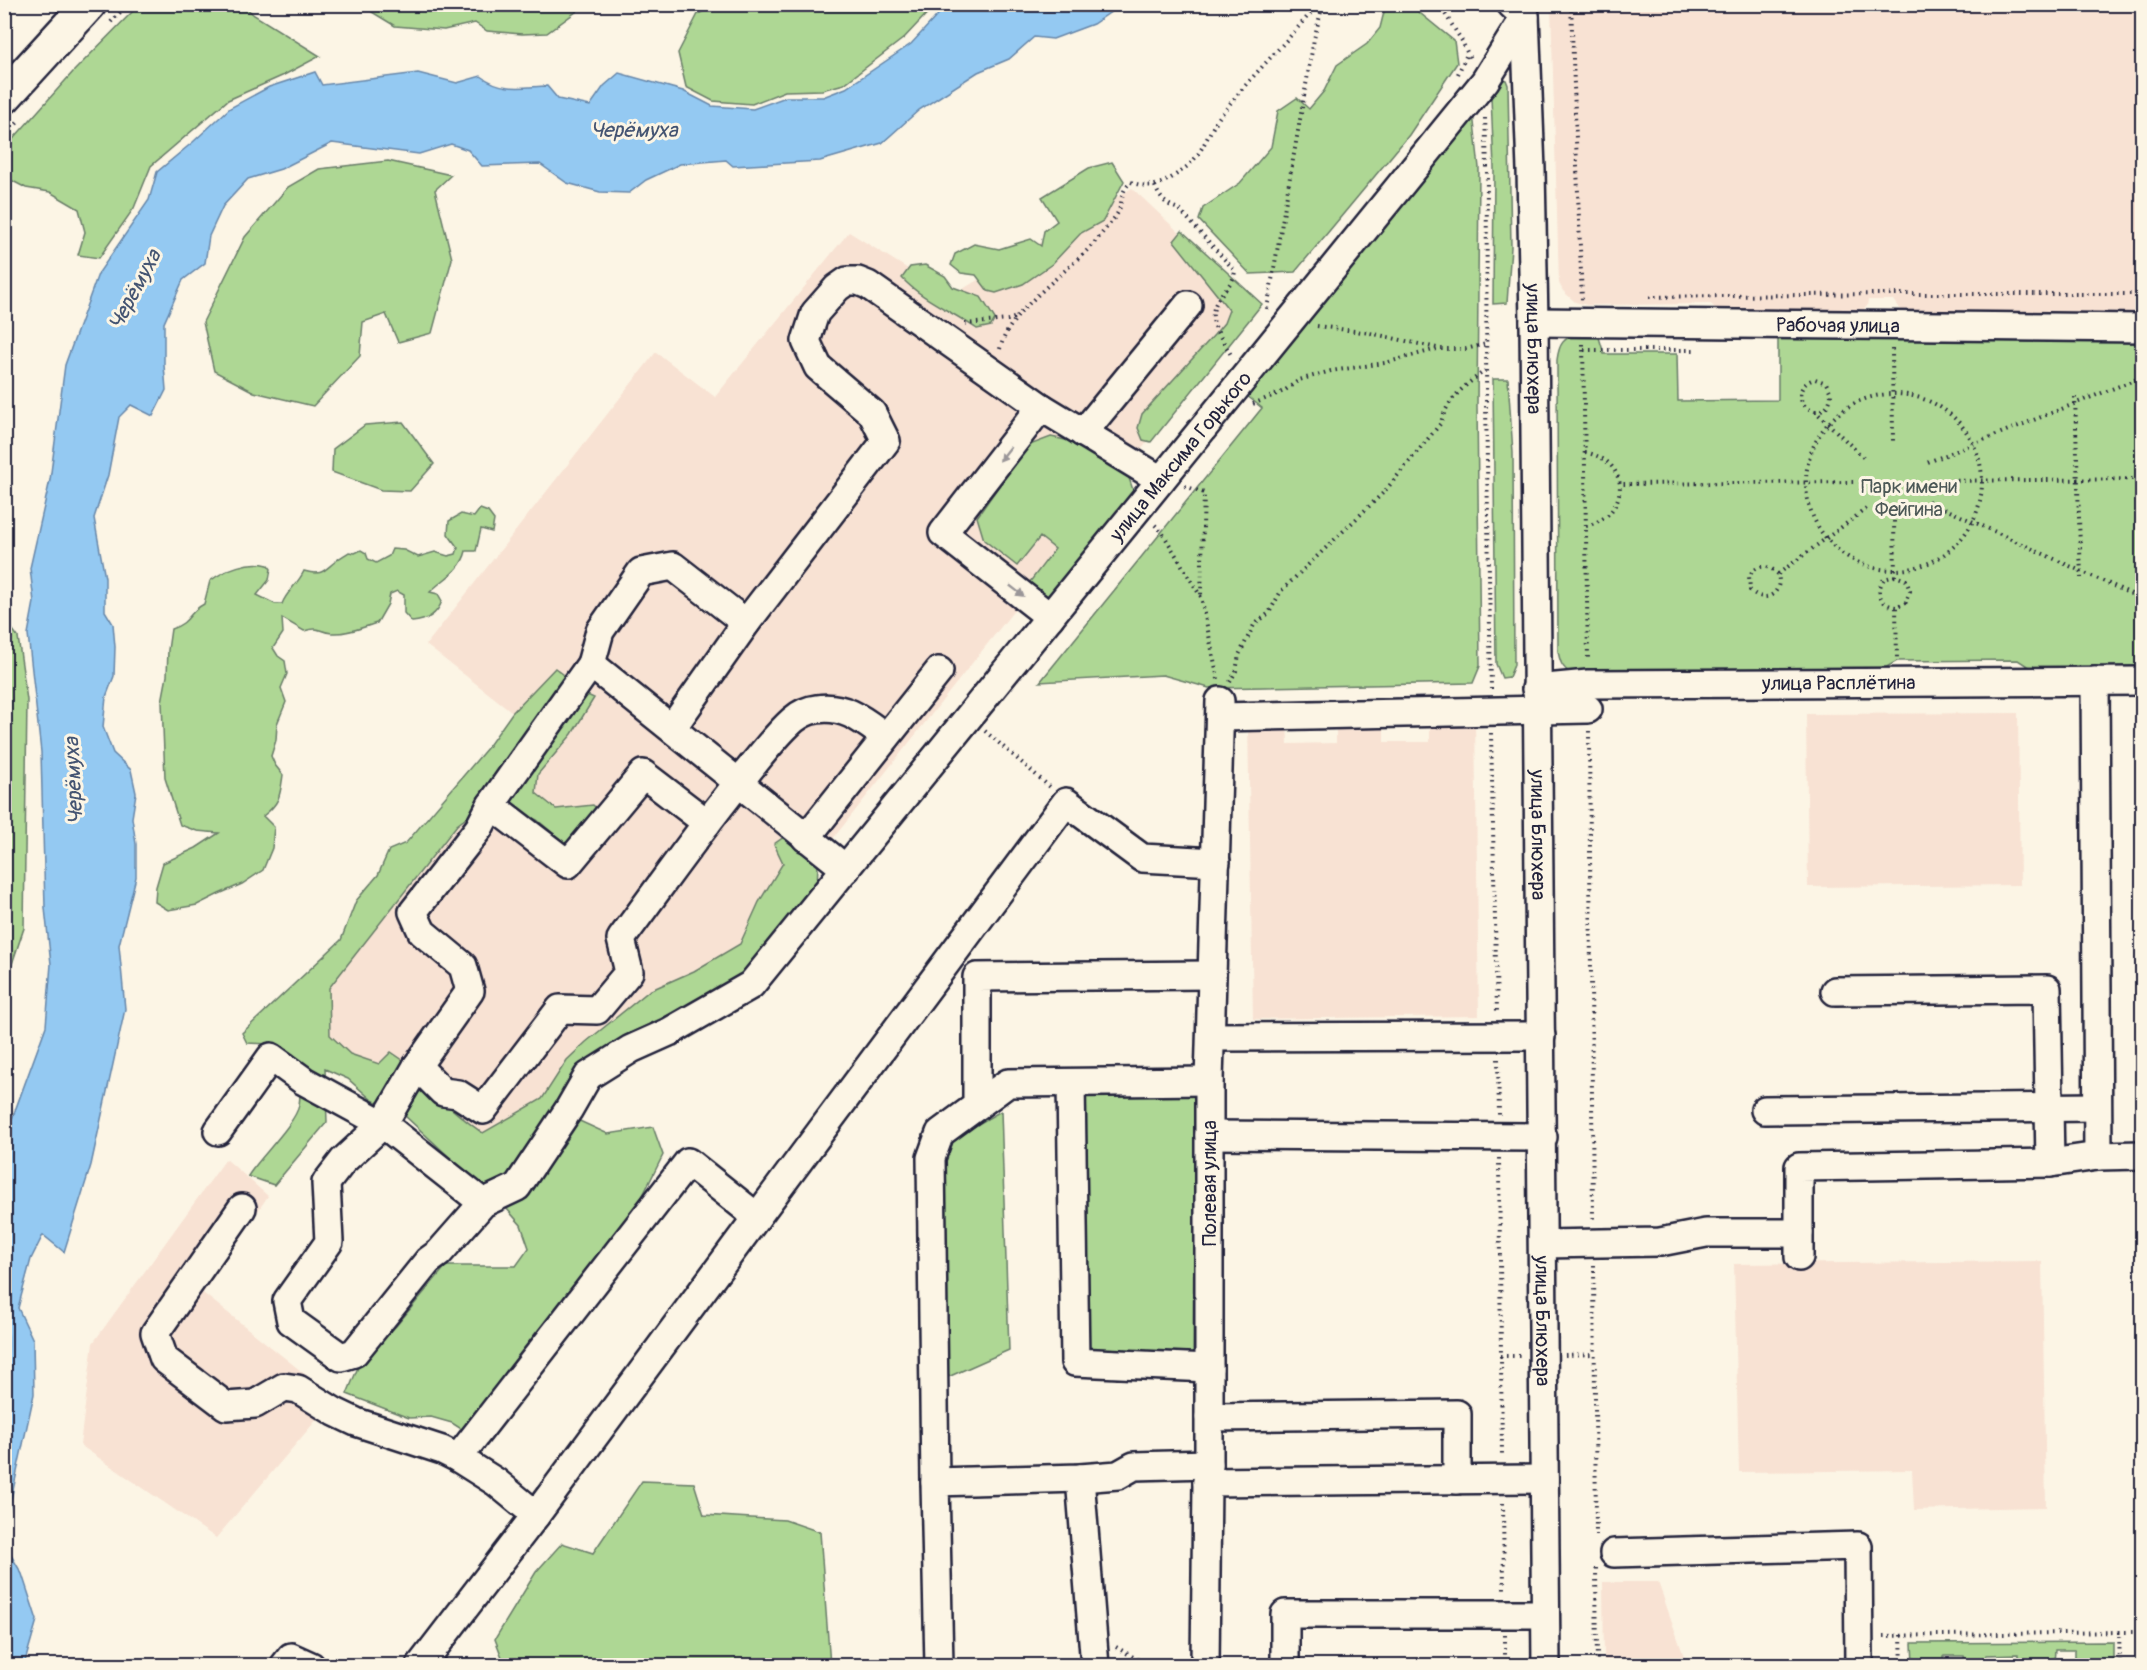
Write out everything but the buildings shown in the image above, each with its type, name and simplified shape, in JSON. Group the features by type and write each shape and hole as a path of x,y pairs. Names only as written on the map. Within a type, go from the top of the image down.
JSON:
{"main road":[{"path":"4,97 89,4"}],"street":[{"name":"улица Максима Горького","path":"483,1203 517,1187 588,1076 631,1049 669,1032 751,985 1223,405 1277,318 1480,87 1520,9"},
{"name":"улица Блюхера","path":"1520,9 1531,158 1534,322 1546,1665"},
{"path":"672,728 746,623 886,441 872,413 818,367 806,341 815,313 837,288 847,281 858,281 868,285 1041,407 1161,480"},
{"path":"1083,433 1188,305"},
{"name":"Рабочая улица","path":"1534,322 2142,328"},
{"path":"1041,407 943,533 1050,617"},
{"path":"218,1131 271,1057 304,1081 382,1124 483,1203 439,1253 428,1261 354,1353 341,1357 291,1321 287,1301 329,1242 326,1183 343,1161 382,1124 417,1066 470,992 463,966 422,932 413,912 479,828 491,805 591,664 600,631 641,572 673,566 746,623"},
{"path":"591,664 846,869"},
{"path":"806,838 939,671"},
{"path":"2095,681 2098,1156"},
{"name":"улица Расплётина","path":"1220,709 1491,710 1536,699 1588,696 2142,681"},
{"path":"417,1066 443,1092 458,1094 483,1110 560,1009 597,1010 629,972 621,939 707,823 782,730 799,716 816,709 828,708 849,712 886,738"},
{"name":"Полевая улица","path":"1205,1665 1209,1417 1209,1082 1220,709"},
{"path":"491,805 568,864 643,774 707,823"},
{"path":"420,1665 536,1515 1066,802 1142,858 1216,862"},
{"path":"977,1106 976,977 1212,975"},
{"path":"1835,991 2047,989 2050,1163"},
{"path":"1211,1037 1541,1036"},
{"path":"939,1665 931,1158 940,1133 1008,1083 1209,1082"},
{"path":"1071,1083 1076,1362 1209,1368"},
{"path":"1766,1110 2097,1107"},
{"path":"1209,1135 1543,1137"},
{"path":"1543,1244 1660,1242 1706,1233 1799,1245 1799,1167 2050,1163 2098,1156 2142,1155"},
{"path":"458,1458 688,1162 757,1217"},
{"path":"242,1208 155,1334 164,1359 226,1406 255,1404 284,1387 298,1389 356,1422 442,1450 458,1458 496,1482 536,1515"},
{"path":"1209,1417 1457,1414 1457,1480"},
{"path":"935,1482 1118,1475 1134,1466 1208,1473 1457,1480 1544,1479"},
{"path":"1080,1478 1095,1665"},
{"path":"1602,1554 1858,1546 1859,1665"},
{"path":"1285,1665 1285,1614 1545,1614"},
{"path":"284,1665 291,1657 311,1665"}],"path":[{"path":"994,374 1002,340 1017,316 1095,241 1118,213 1124,188 1131,182 1143,187 1155,186 1187,167 1200,152 1220,116 1318,4"},
{"path":"1323,4 1314,39 1277,318 1370,333 1437,349 1466,349 1486,344"},
{"path":"1439,4 1465,47 1480,87 1485,118 1488,165 1486,371 1505,1665"},
{"path":"1571,4 1583,322 1593,1243 1602,1554 1597,1665"},
{"path":"1155,186 1158,194 1168,206 1179,209 1235,271 1234,278 1215,302 1212,311 1218,331 1232,355"},
{"path":"1642,297 2142,294"},
{"path":"929,328 1008,320 1017,316"},
{"path":"1892,342 1893,443"},
{"path":"1223,405 1257,404 1284,391 1299,380 1331,371 1385,363 1437,349"},
{"path":"1220,709 1236,671 1239,655 1254,626 1269,613 1281,591 1384,492 1442,423 1444,410 1468,382 1486,371"},
{"path":"1928,462 2142,377"},
{"path":"1815,411 1829,404 1831,393 1826,383 1815,379 1804,384 1800,394 1803,405 1815,411 1864,458"},
{"path":"1893,393 1908,394 1935,404 1958,421 1974,444 1982,480 1980,502 1972,522 1959,541 1936,559 1909,569 1880,569 1853,560 1840,552 1813,518 1806,482 1808,461 1813,447 1827,424 1851,404 1865,398 1893,393"},
{"path":"2074,397 2081,578"},
{"path":"1585,452 1605,459 1612,466 1620,484 1617,503 1612,512 1596,523 1586,526"},
{"path":"1933,481 2142,479"},
{"path":"1161,480 1197,488 1204,493 1201,597 1214,655 1220,709"},
{"path":"1620,484 1855,482"},
{"path":"1928,501 2142,599"},
{"path":"1778,574 1866,508"},
{"path":"1137,510 1162,532 1201,597"},
{"path":"1894,521 1895,576"},
{"path":"1766,566 1778,574 1779,588 1769,597 1762,598 1750,590 1749,576 1759,567 1766,566"},
{"path":"1895,576 1906,580 1910,591 1906,602 1896,607 1884,603 1880,598 1879,590 1884,579 1895,576"},
{"path":"1896,607 1897,659"},
{"path":"968,718 1066,802"},
{"path":"2113,1665 2120,1665 2119,1632"},
{"path":"1859,1636 2142,1632"},
{"path":"1092,1634 1149,1665"},
{"path":"1901,1635 1902,1665"}],"shaded area":[{"path":"1551,5 2142,5 2142,314 1911,316 1898,307 1893,300 1868,300 1867,306 1860,314 1718,311 1711,304 1587,305 1575,302 1563,291 1559,283"},
{"path":"1132,188 1257,306 717,985 615,1029 488,1166 289,1011 524,721 426,645 656,352 715,397 849,232 951,296"},
{"path":"2018,713 2020,885 1808,887 1806,714"},
{"path":"1430,717 1475,717 1479,1016 1253,1019 1248,721 1287,720 1288,744 1336,743 1336,719 1384,718 1384,742 1430,742"},
{"path":"226,1159 268,1196 203,1293 335,1398 216,1538 80,1445 93,1343"},
{"path":"2042,1261 2046,1507 1914,1510 1912,1470 1739,1472 1734,1264"},
{"path":"1603,1582 1658,1582 1687,1665 1604,1665"}],"green space":[{"path":"577,4 577,11 547,33 522,34 487,31 475,23 444,30 395,26 372,12 372,5"},
{"path":"139,5 243,5 254,15 320,56 228,100 151,166 134,208 99,258 78,255 85,232 79,209 50,192 26,188 5,177 5,148 73,72"},
{"path":"716,5 935,5 904,38 844,84 822,90 785,91 752,104 713,101 686,87 678,53 698,14"},
{"path":"1389,5 1410,5 1454,41 1457,63 1409,135 1295,272 1250,274 1199,220 1203,208 1240,183 1271,147 1278,111 1297,98 1309,109 1324,91 1337,65 1367,44 1380,28 1384,12"},
{"path":"1501,79 1506,80 1508,85 1511,247 1507,303 1493,304 1494,168 1491,97 1492,86"},
{"path":"1473,113 1479,168 1477,406 1480,666 1473,683 1209,688 1163,675 1040,682 1262,408 1246,395"},
{"path":"388,161 451,175 435,190 452,259 432,333 398,342 386,314 363,322 360,356 313,406 254,392 214,371 203,322 245,237 288,187 319,169"},
{"path":"1112,162 1124,181 1103,221 1081,233 1052,264 1023,284 996,293 988,291 976,275 961,273 951,265 955,254 974,244 999,249 1031,239 1041,246 1044,231 1057,221 1042,197 1089,168"},
{"path":"1182,231 1262,304 1151,442 1143,440 1138,428 1142,414 1214,335 1224,323 1229,310 1174,241"},
{"path":"925,265 945,276 953,287 981,297 995,319 991,326 977,329 928,299 902,278 910,267"},
{"name":"Парк имени Фейгина","path":"1580,334 1598,334 1604,354 1677,354 1678,401 1778,400 1778,334 2142,336 2142,671 2035,671 2018,660 1897,661 1878,672 1571,673 1562,664 1558,651 1557,360 1563,342"},
{"path":"1493,379 1508,379 1513,453 1514,665 1509,677 1502,678 1496,664"},
{"path":"403,422 434,464 410,491 381,490 332,472 333,449 365,425"},
{"path":"1051,437 1080,443 1128,475 1134,493 1050,599 1029,583 1055,549 1040,537 1017,566 984,540 977,517 1027,446"},
{"path":"480,509 488,512 494,520 492,532 481,529 476,551 466,551 461,564 430,592 438,594 442,601 434,614 426,619 412,622 404,613 404,595 397,591 390,594 388,604 377,623 349,631 332,633 314,629 304,631 282,618 283,633 273,648 285,661 287,674 281,688 286,702 277,724 276,740 271,756 283,775 278,798 273,807 263,816 274,827 272,848 263,870 242,884 197,905 168,910 155,902 156,887 163,863 196,848 219,833 197,831 180,825 165,778 162,702 171,629 183,623 204,604 210,581 223,573 245,565 268,565 271,569 269,580 257,595 275,604 282,604 304,571 322,572 349,552 355,553 361,550 366,553 368,559 376,563 389,556 392,549 404,550 418,557 435,552 448,556 456,554 458,548 448,534 449,521 461,514 474,517"},
{"path":"5,619 18,637 27,700 24,928 5,985"},
{"path":"555,668 568,678 484,804 457,825 329,988 330,1035 350,1054 379,1064 391,1052 410,1065 386,1106 372,1100 348,1079 325,1069 327,1122 274,1185 248,1176 291,1121 299,1105 300,1092 293,1054 270,1044 247,1043 242,1033 341,940 356,901 378,875 389,850 406,843 488,747 512,713"},
{"path":"585,694 594,698 572,734 538,774 536,793 556,809 593,805 601,813 571,848 537,820 510,808 518,778"},
{"path":"784,837 818,863 817,889 735,984 626,1035 570,1081 562,1113 608,1134 653,1127 663,1155 628,1225 466,1432 452,1423 431,1417 409,1418 347,1394 361,1360 396,1326 446,1266 516,1266 529,1248 521,1225 492,1192 473,1179 403,1114 419,1088 435,1097 483,1133 542,1099 567,1060 649,991 694,971 740,944 759,902 783,863 774,844"},
{"path":"1195,1091 1193,1359 1086,1352 1084,1096"},
{"path":"1001,1111 1009,1350 939,1381 942,1157 957,1136"},
{"path":"642,1481 694,1483 704,1515 785,1520 820,1532 830,1665 505,1665 495,1639 536,1572 562,1543 593,1553"},
{"path":"2113,1642 2113,1662 2075,1663 2075,1650 2055,1650 2054,1663 2018,1663 2018,1654 1986,1655 1986,1664 1965,1664 1964,1656 1944,1656 1944,1664 1913,1664 1912,1643"}],"water":[{"name":"Черёмуха","path":"947,5 1121,5 1093,24 1053,39 1034,37 1009,59 978,72 919,110 882,143 820,161 733,166 726,160 680,164 646,180 629,193 600,192 567,183 540,164 482,166 468,150 451,144 419,154 332,143 281,169 248,179 223,206 209,236 205,263 183,280 164,323 166,390 153,416 131,405 119,417 108,475 94,518 105,578 105,611 113,624 115,647 114,676 106,697 103,727 113,753 131,770 136,793 132,818 136,844 136,877 119,945 125,1009 91,1165 64,1252 43,1235 31,1259 18,1308 33,1340 34,1394 5,1527 5,1372 8,1333 4,1320 5,1138 46,1026 51,964 45,908 41,752 28,634 34,602 30,568 50,480 65,365 98,274 149,200 157,172 230,108 269,87 315,72 322,85 418,73 457,83 481,76 505,86 547,86 558,99 590,106 604,86 619,73 683,91 712,106 753,109 786,97 823,97 846,88 911,44"},
{"path":"5,1545 22,1574 37,1620 24,1665 5,1665"}]}
